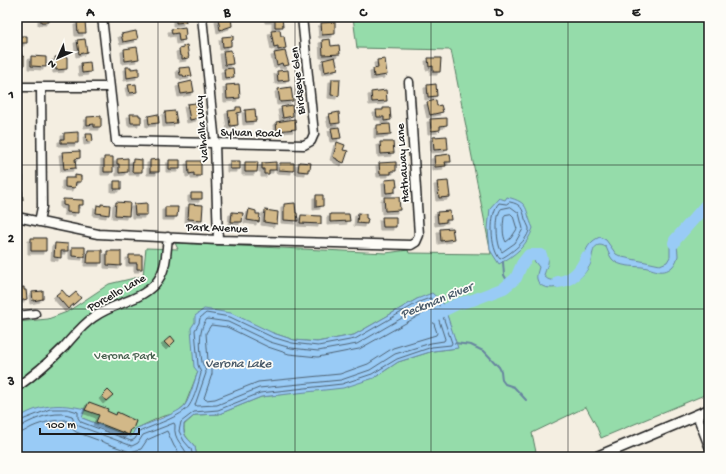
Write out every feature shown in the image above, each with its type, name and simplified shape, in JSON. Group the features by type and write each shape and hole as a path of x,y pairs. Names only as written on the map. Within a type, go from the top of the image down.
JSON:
{"main road":[{"path":"598,457 709,410"}],"street":[{"path":"17,87 110,87 102,17"},
{"name":"Valhalla Way","path":"202,17 215,143 218,240"},
{"name":"Birdseye Glen","path":"302,17 314,134 312,141"},
{"name":"Hathaway Lane","path":"408,82 419,235 416,242"},
{"path":"39,222 42,207 41,87"},
{"name":"Sylvan Road","path":"110,87 116,141 304,145 312,141"},
{"name":"Park Avenue","path":"17,217 98,234 218,240 408,245 416,242"},
{"name":"Porcello Lane","path":"17,387 51,360 92,318 108,307 135,298 146,292 155,284 164,269 168,237"},
{"path":"17,316 35,314"},
{"path":"697,415 709,446"}],"green space":[{"name":"Verona Park","path":"353,17 709,17 709,393 601,438 586,407 532,433 537,457 197,457 195,447 184,433 184,425 195,415 219,414 261,397 301,392 374,378 398,362 433,351 457,348 443,303 417,299 354,335 317,342 294,340 273,333 196,322 198,372 185,405 176,413 161,417 135,429 132,438 82,418 17,419 17,322 48,319 67,312 109,284 143,276 146,248 178,249 175,243 386,253 408,250 409,253 491,254 451,50 357,48"}],"water":[{"path":"507,197 515,199 523,204 526,208 533,228 524,245 499,264 490,250 488,229 490,208 499,198 505,200"},
{"path":"709,203 709,208 693,223 685,236 677,243 678,257 674,265 668,270 657,271 646,268 626,266 615,262 606,247 598,245 595,247 590,265 574,282 556,288 549,288 540,284 537,279 539,267 528,253 538,250 548,258 548,264 544,275 546,278 550,280 558,280 568,278 576,275 590,244 600,237 606,240 616,254 622,257 660,265 667,262 670,257 670,244 672,239 685,230 689,222"},
{"name":"Verona Lake","path":"432,293 443,303 458,348 433,351 398,362 374,378 343,388 261,397 219,414 195,415 184,424 184,432 186,437 195,447 197,457 17,457 17,419 33,410 50,406 67,406 85,409 82,418 131,437 135,429 170,415 182,408 189,398 198,372 194,367 191,328 195,322 195,316 204,309 231,313 273,333 294,340 317,342 354,335 417,299"}],"building":[{"path":"41,17 49,17 49,22 41,22"},
{"path":"176,17 185,17 186,22 176,23"},
{"path":"231,17 232,26 220,30 218,18"},
{"path":"268,17 282,17 283,27 275,27 275,20 268,20"},
{"path":"85,21 86,33 78,33 77,22"},
{"path":"335,22 335,34 322,35 321,23"},
{"path":"185,27 185,40 179,41 178,33 172,34 171,29"},
{"path":"280,30 281,36 284,36 286,48 278,50 278,46 274,47 271,31"},
{"path":"136,31 138,39 123,42 121,34"},
{"path":"20,36 27,36 27,43 20,43"},
{"path":"233,36 231,46 223,47 222,37"},
{"path":"85,39 87,52 79,54 77,40"},
{"path":"330,39 331,46 339,45 340,54 323,55 322,40"},
{"path":"187,45 189,58 182,59 179,49"},
{"path":"137,47 139,59 125,61 124,49"},
{"path":"231,50 233,64 225,65 223,51"},
{"path":"17,51 21,51 22,56 24,56 24,66 17,66"},
{"path":"285,51 289,65 283,66 282,63 277,65 274,53"},
{"path":"31,56 46,57 46,67 31,66"},
{"path":"55,57 67,57 67,69 56,70"},
{"path":"335,57 338,69 325,72 323,60"},
{"path":"428,58 441,58 440,72 433,72 433,66 429,67"},
{"path":"385,59 387,75 374,77 373,69 378,68 377,60"},
{"path":"90,62 91,72 82,73 81,63"},
{"path":"126,67 131,67 131,69 139,68 139,76 127,78"},
{"path":"190,67 192,76 184,77 183,75 180,75 179,68"},
{"path":"233,68 234,77 225,78 224,69"},
{"path":"288,70 289,80 278,81 277,71"},
{"path":"332,79 340,79 339,96 331,95"},
{"path":"192,81 194,92 181,94 179,84"},
{"path":"136,84 137,92 130,93 128,85"},
{"path":"239,84 240,98 227,99 226,85"},
{"path":"436,84 437,96 428,97 427,85"},
{"path":"291,87 293,101 280,102 278,89"},
{"path":"386,90 387,101 372,102 371,92"},
{"path":"436,100 437,106 441,105 443,112 430,115 427,102"},
{"path":"196,103 199,118 190,120 187,104"},
{"path":"292,105 293,116 283,118 281,107"},
{"path":"236,107 241,107 242,112 237,113 238,125 230,126 228,111 236,110"},
{"path":"383,108 390,108 391,120 384,121 384,117 377,117 376,110 383,110"},
{"path":"255,109 256,121 246,122 245,110"},
{"path":"175,111 177,123 166,124 165,112"},
{"path":"339,112 340,123 331,124 329,114"},
{"path":"130,114 139,114 139,116 141,116 141,123 131,123"},
{"path":"158,114 159,123 149,124 148,116"},
{"path":"101,116 101,127 94,127 94,124 87,125 87,117"},
{"path":"447,118 447,125 440,126 440,130 431,131 430,119"},
{"path":"295,119 296,129 277,131 276,122"},
{"path":"390,124 391,134 377,135 377,125"},
{"path":"339,127 341,138 333,139 331,128"},
{"path":"78,132 78,143 61,143 61,139 64,139 64,133"},
{"path":"86,134 92,134 93,141 87,142"},
{"path":"447,136 448,149 434,150 433,137"},
{"path":"337,142 345,145 343,150 348,151 344,163 333,157"},
{"path":"380,142 393,142 394,153 381,154"},
{"path":"17,148 21,148 21,161 17,161"},
{"path":"80,151 80,158 75,159 76,168 64,169 62,152"},
{"path":"450,154 451,162 445,162 446,166 435,167 434,156"},
{"path":"104,157 113,157 113,172 104,172"},
{"path":"128,158 128,172 119,173 119,164 117,164 117,159"},
{"path":"133,159 142,160 142,172 132,172"},
{"path":"159,159 159,172 150,172 150,160"},
{"path":"169,160 180,160 180,169 169,169"},
{"path":"188,161 201,161 201,176 194,176 194,173 189,174"},
{"path":"230,161 240,161 240,169 230,169"},
{"path":"245,162 258,162 257,172 245,172"},
{"path":"276,162 276,170 269,170 269,174 264,174 262,163"},
{"path":"299,162 311,163 308,172 298,171"},
{"path":"396,162 396,171 391,171 391,174 380,174 379,163"},
{"path":"280,163 294,163 294,171 279,170"},
{"path":"21,171 23,181 17,181 17,172"},
{"path":"75,175 81,176 81,182 76,182 75,188 65,187 65,178 75,178"},
{"path":"396,179 397,187 395,187 395,192 386,193 385,180"},
{"path":"114,181 121,181 121,189 114,189"},
{"path":"448,181 450,197 439,198 437,182"},
{"path":"22,191 23,200 17,200 17,192"},
{"path":"191,193 202,193 202,199 191,199"},
{"path":"316,195 323,195 323,206 316,207"},
{"path":"384,197 399,197 400,210 385,211"},
{"path":"63,199 83,200 83,205 78,205 78,213 67,212 67,206 63,205"},
{"path":"116,202 130,203 129,216 115,215"},
{"path":"147,203 147,215 135,215 134,204"},
{"path":"295,203 298,221 284,220 284,204"},
{"path":"101,204 110,205 109,215 96,213 97,205 101,206"},
{"path":"189,204 203,205 202,220 188,219"},
{"path":"165,207 178,207 177,217 165,217"},
{"path":"249,209 256,211 256,214 260,214 259,222 247,220"},
{"path":"265,210 278,212 277,224 264,222"},
{"path":"450,211 451,220 438,223 437,212"},
{"path":"232,212 243,213 242,222 231,222"},
{"path":"358,213 366,214 366,218 368,219 367,224 357,223"},
{"path":"330,214 349,214 350,221 330,222"},
{"path":"301,215 321,216 321,224 300,223"},
{"path":"382,217 396,217 396,227 383,227"},
{"path":"452,228 454,239 441,241 440,229"},
{"path":"31,238 46,238 46,251 31,251"},
{"path":"55,243 68,244 68,251 61,251 61,258 54,257"},
{"path":"72,247 85,247 85,257 72,256"},
{"path":"88,250 102,250 102,263 87,263"},
{"path":"107,251 121,251 121,266 107,265"},
{"path":"129,255 142,255 142,269 137,269 137,263 129,263"},
{"path":"24,287 24,290 26,290 27,299 17,302 17,288"},
{"path":"62,290 69,298 76,292 81,298 68,309 56,295"},
{"path":"43,291 43,299 33,301 32,292"},
{"path":"171,336 175,341 169,347 164,342"},
{"path":"108,390 113,395 106,401 102,396"},
{"path":"89,402 108,409 107,411 116,415 117,412 136,421 129,435 96,422 99,415 85,410"}],"waterway":[{"name":"Peckman River","path":"674,243 706,205 709,204"},
{"name":"Peckman River","path":"431,317 457,304 473,300 504,288 516,278 522,264 529,255 541,255 542,259"},
{"name":"Peckman River","path":"558,282 567,280 575,274 586,258"},
{"path":"503,262 504,275 509,284"},
{"path":"455,343 471,345 485,352 499,367 502,380 505,384 514,387 526,400"}]}
